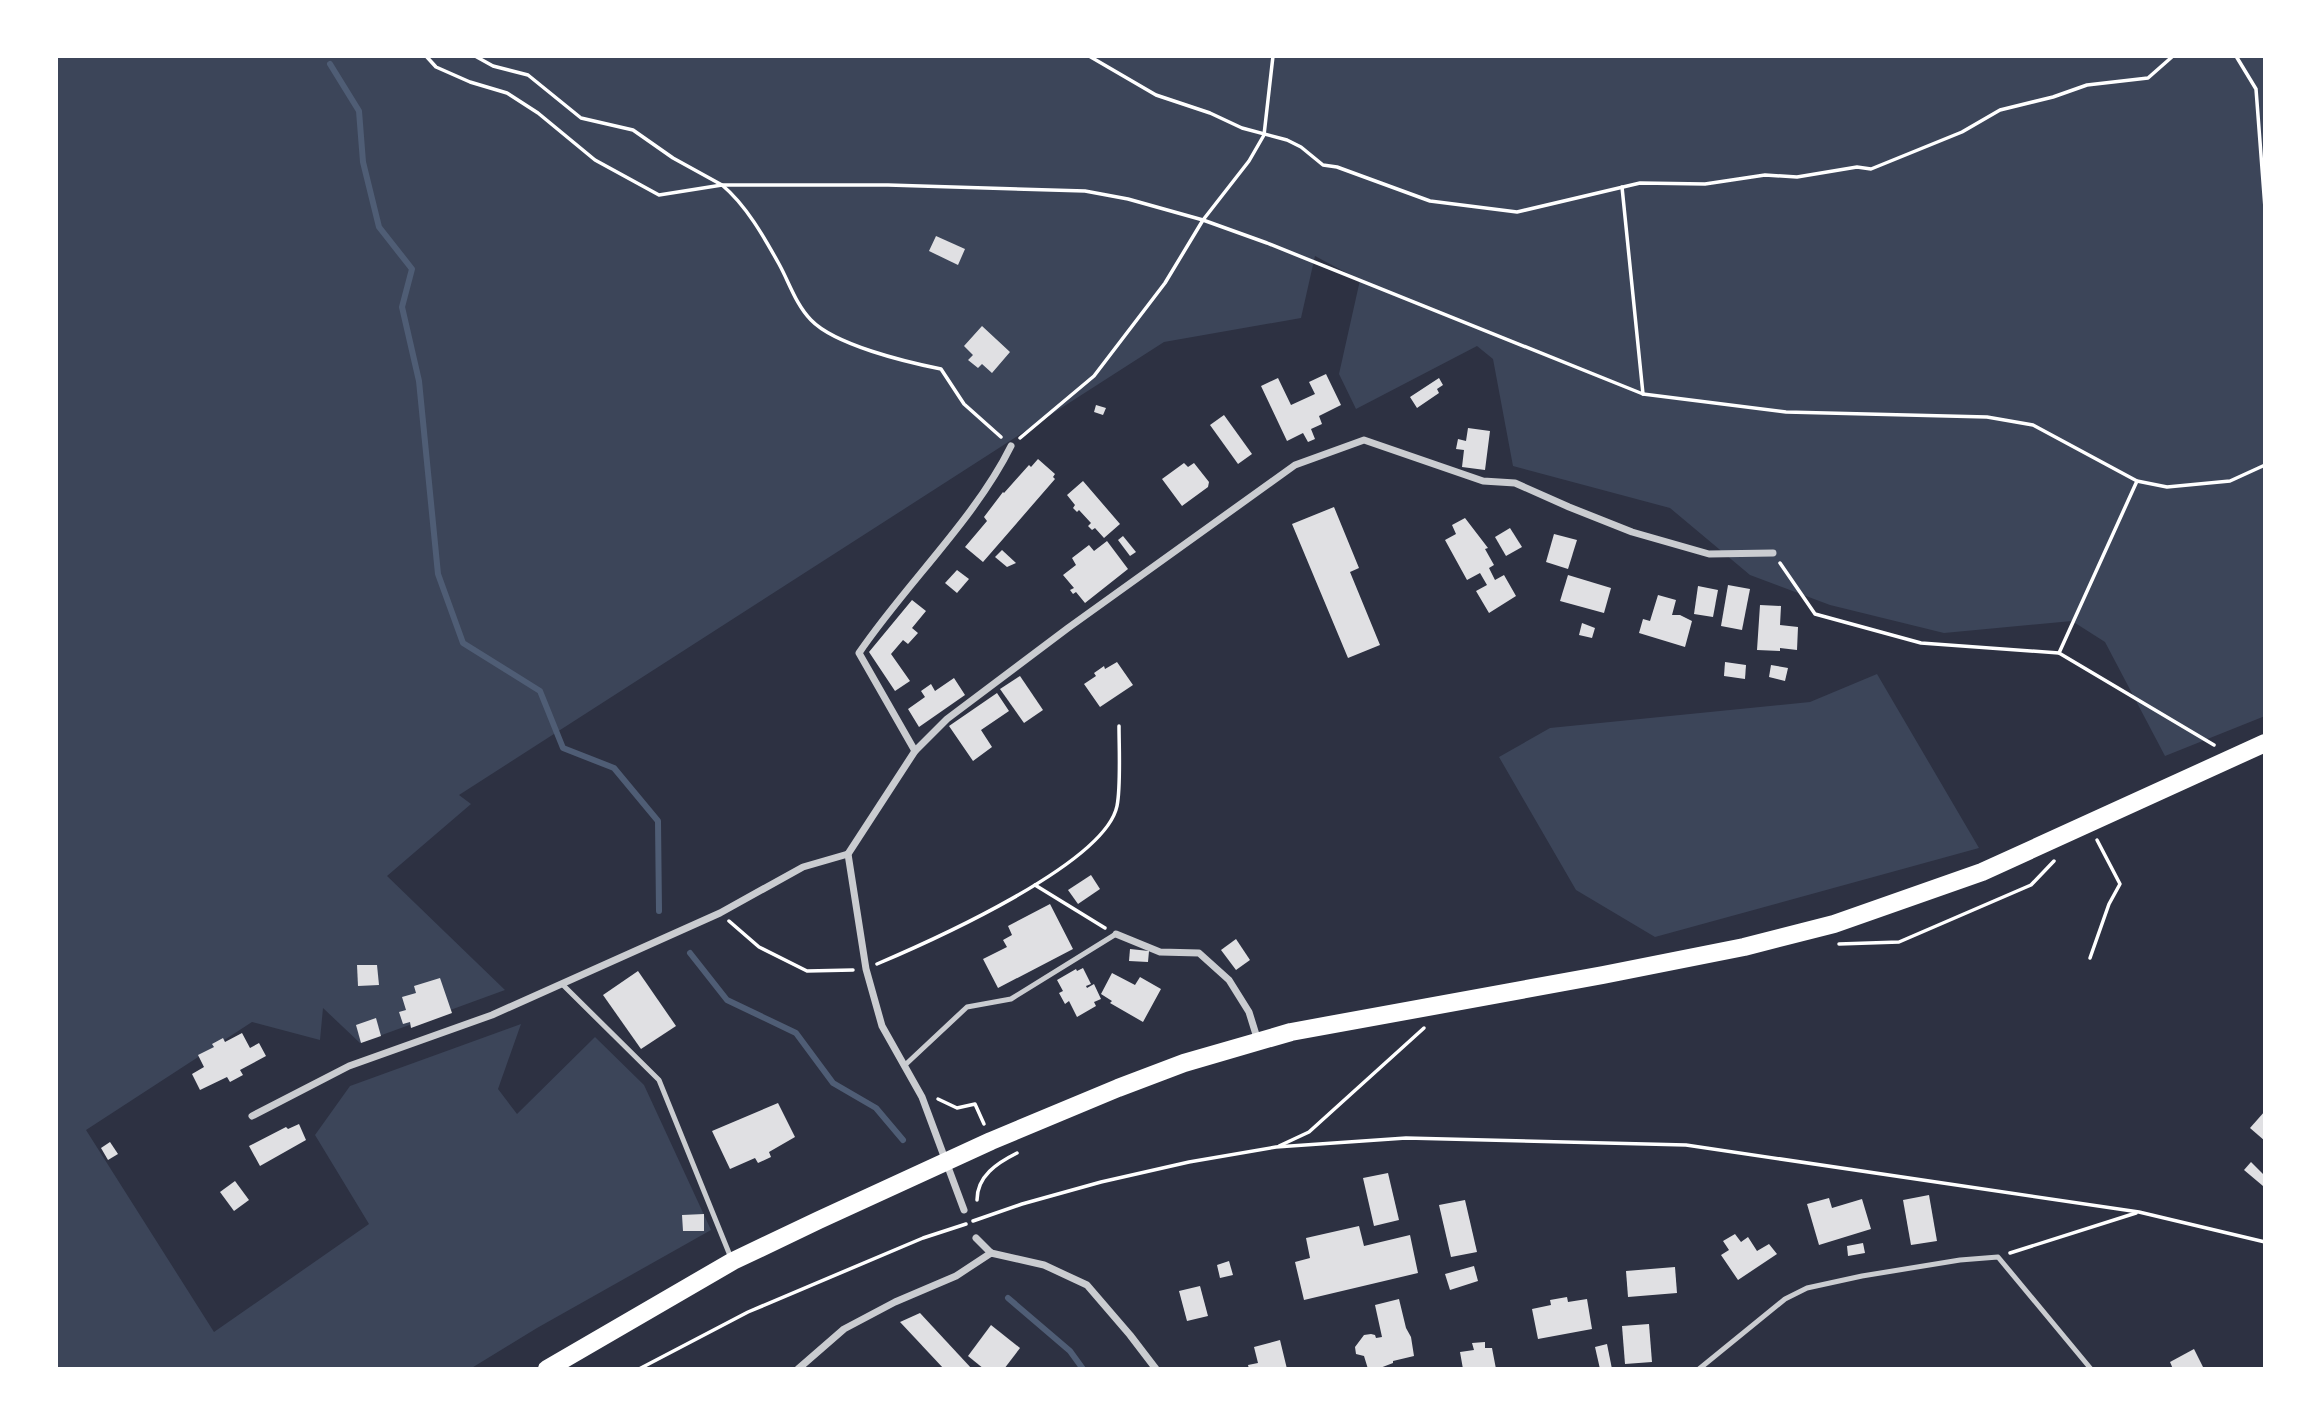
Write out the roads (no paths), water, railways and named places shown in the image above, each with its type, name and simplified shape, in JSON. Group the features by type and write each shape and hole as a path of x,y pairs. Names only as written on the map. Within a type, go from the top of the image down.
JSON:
{"main road":[{"path":"547,1369 733,1261 991,1141 1184,1063 1291,1032 1744,947 1834,924 1982,872 2265,743"}],"street":[{"path":"252,1116 349,1066 492,1015 720,913 803,867 848,854 915,751 947,719 1068,628 1295,465 1364,440 1483,481 1515,483 1632,532 1709,554 1773,553"},
{"path":"915,751 859,653 880,622 959,524 1001,466 1011,446"},
{"path":"848,854 866,969 882,1026 917,1089 964,1210"},
{"path":"1116,934 1160,951 1199,953 1229,979 1250,1013 1258,1041"},
{"path":"976,1238 991,1253 1044,1265 1087,1286 1156,1369"},
{"path":"798,1369 844,1329 895,1302 956,1276 991,1253"}],"lane":[{"path":"904,1066 967,1007 1011,999 1116,934"},
{"path":"562,984 659,1080 733,1261"},
{"path":"1699,1369 1785,1299 1807,1288 1948,1262 1998,1257 2091,1369"}],"waterway":[{"path":"330,64 359,111 363,162 379,227 412,269 402,307 419,381 438,574 463,643 540,691 563,748 614,768 658,821 659,911"},
{"path":"690,953 727,1000 796,1033 833,1083 876,1108 903,1140"},
{"path":"1008,1298 1070,1351 1083,1369"}]}
